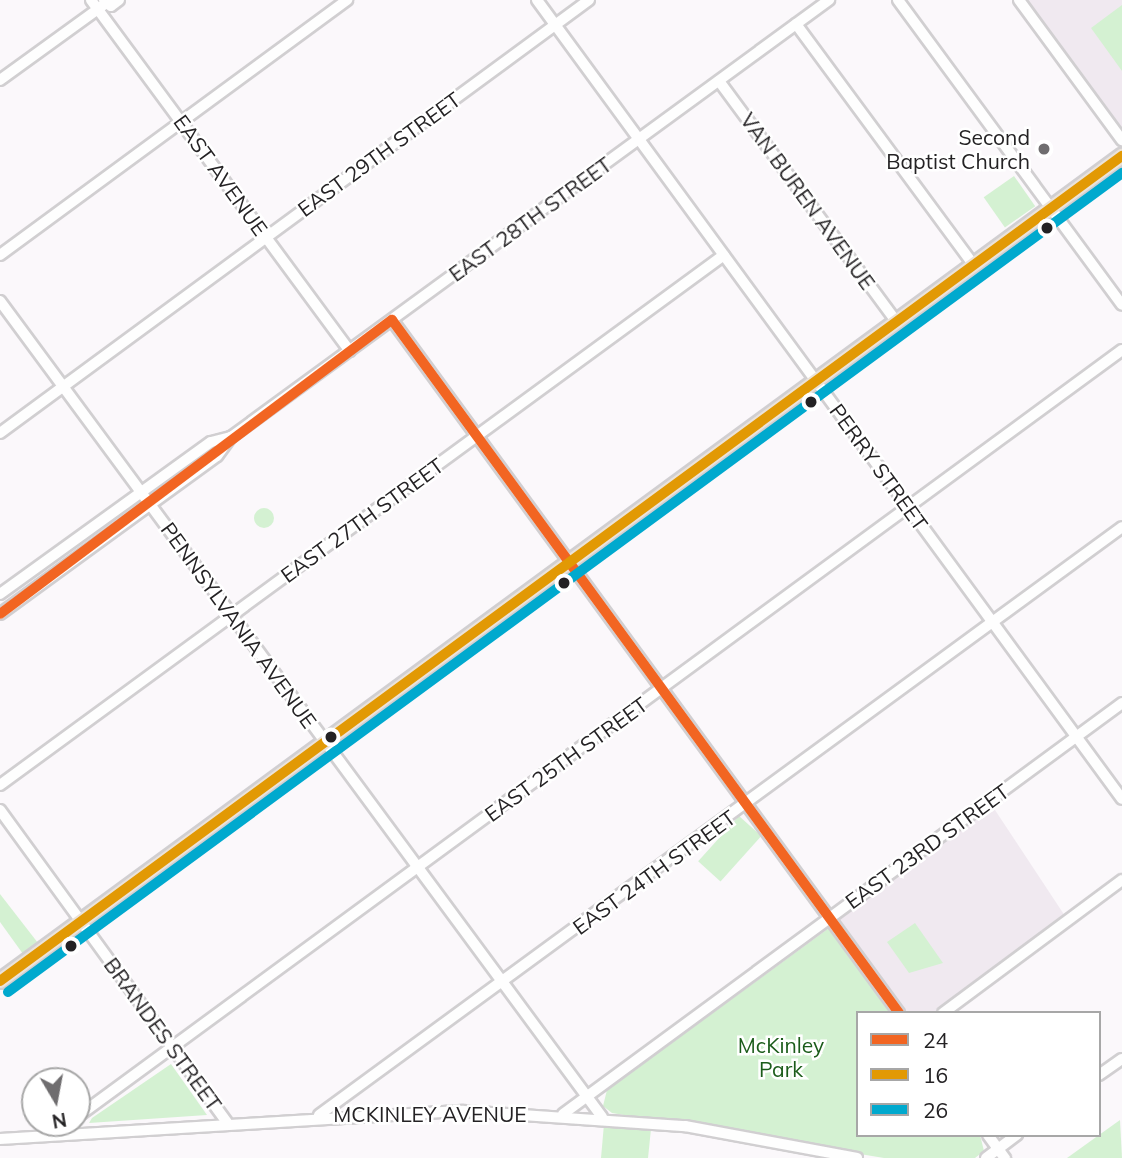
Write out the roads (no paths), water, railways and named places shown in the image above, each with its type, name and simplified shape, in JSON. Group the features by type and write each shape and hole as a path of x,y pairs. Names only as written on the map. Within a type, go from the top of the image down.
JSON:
{"main road":[{"path":"0,981 1122,156"}],"street":[{"path":"0,80 99,3 119,0"},
{"path":"0,255 347,0"},
{"name":"PERRY STREET","path":"537,0 1122,799"},
{"name":"EAST 29TH STREET","path":"0,433 589,0"},
{"name":"EAST 28TH STREET","path":"0,614 217,456 231,437 829,0"},
{"path":"898,0 1122,305"},
{"path":"1019,0 1122,140"},
{"name":"EAST AVENUE","path":"99,3 350,351"},
{"path":"796,24 974,265"},
{"name":"VAN BUREN AVENUE","path":"719,81 897,322"},
{"name":"EAST 27TH STREET","path":"0,785 724,255"},
{"name":"PENNSYLVANIA AVENUE","path":"0,301 602,1117"},
{"path":"392,320 898,1011"},
{"name":"EAST 25TH STREET","path":"91,1107 1122,350"},
{"name":"EAST 28TH STREET","path":"0,594 211,442 231,437"},
{"name":"EAST 24TH STREET","path":"319,1115 1122,527"},
{"name":"EAST 23RD STREET","path":"563,1115 1122,703"},
{"name":"BRANDES STREET","path":"0,810 228,1122"},
{"path":"946,1011 1122,880"},
{"path":"1101,1074 1122,1059"},
{"name":"MCKINLEY AVENUE","path":"91,1132 319,1115 563,1115 602,1117 857,1158"},
{"name":"MCKINLEY AVENUE","path":"0,1139 26,1137"},
{"path":"989,1137 1002,1154"},
{"path":"986,1158 1002,1154 1015,1137"}],"place":[{"name":"Second Baptist Church","path":"1044,149"}],"park label":[{"name":"McKinley Park","path":"781,1057"}]}
